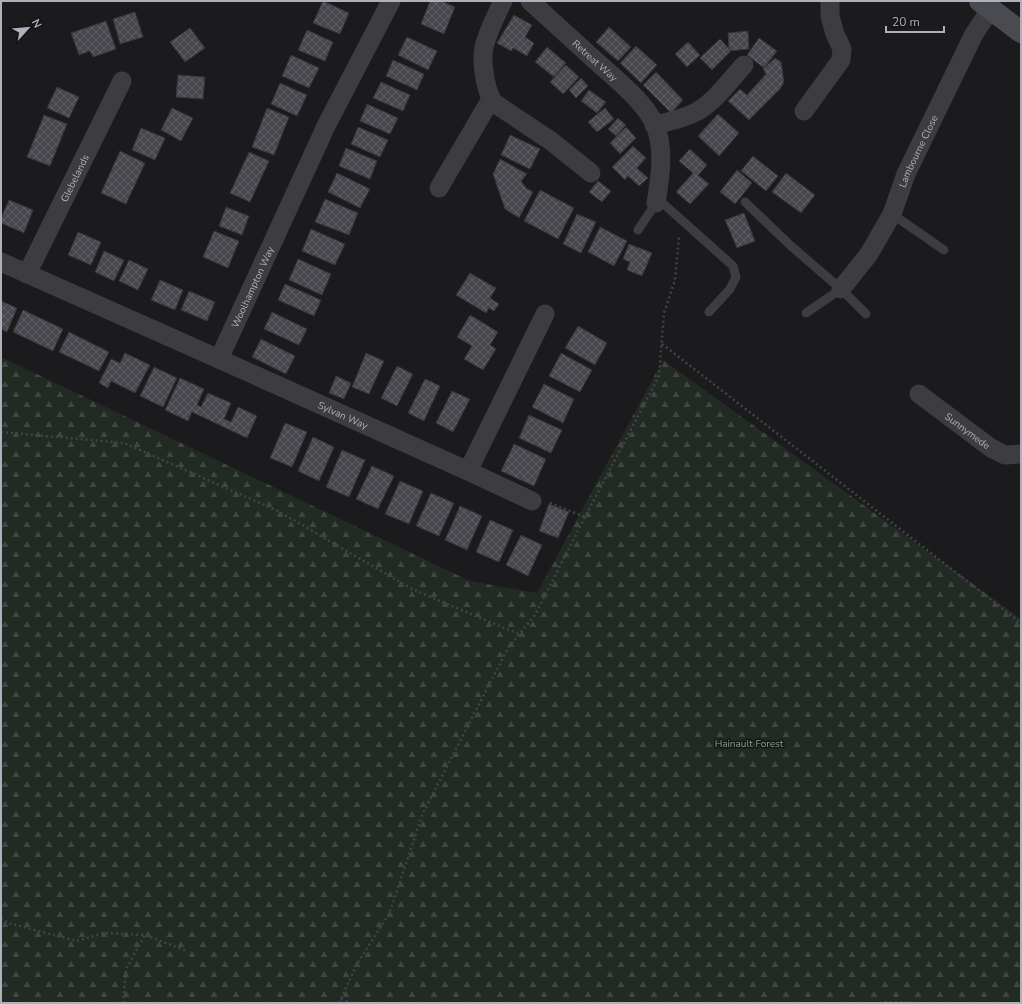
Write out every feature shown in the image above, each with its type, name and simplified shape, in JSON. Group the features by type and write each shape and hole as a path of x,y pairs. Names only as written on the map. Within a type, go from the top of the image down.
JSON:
{"street":[{"name":"Woolhampton Way","path":"219,359 327,124 391,1"},
{"path":"503,1 489,32 484,48 483,66 485,80 491,98 497,105 551,141 591,172"},
{"name":"Retreat Way","path":"530,1 627,89 643,107 654,125 660,144 660,183 656,200"},
{"path":"804,111 841,60 842,49 835,34 830,16 830,1"},
{"path":"985,5 1021,32"},
{"name":"Lambourne Close","path":"841,289 869,254 892,214 906,174 974,34 985,5"},
{"path":"654,125 695,113 708,104 744,65"},
{"name":"Glebelands","path":"27,274 122,81"},
{"path":"439,188 491,98"},
{"path":"1,262 219,359"},
{"path":"468,471 545,314"},
{"name":"Sylvan Way","path":"219,359 532,501"},
{"name":"Sunnymede","path":"919,394 990,448 1005,454 1021,454"}],"lane":[{"path":"638,230 656,200 733,266 736,277 730,290 709,312"},
{"path":"745,202 791,246 841,289 866,314"},
{"path":"892,214 944,250"},
{"path":"806,313 841,289"}],"path":[{"path":"339,1003 357,964 389,914 423,813 508,648 535,615 659,376 664,313 674,280 679,236"},
{"path":"662,344 1021,623"},
{"path":"1,432 124,443 278,511 412,589 519,634"},
{"path":"532,501 537,497 585,517"},
{"path":"1,918 8,923 77,941 104,933 145,935 187,951"},
{"path":"123,1003 126,970 145,935"},
{"path":"341,999 351,1003"},
{"path":"880,1003 918,1003"}],"green space":[{"name":"Hainault Forest","path":"1,357 470,581 537,593 663,360 1021,619 1021,1003 1,1003"}],"building":[{"path":"323,1 349,13 340,34 313,23"},
{"path":"430,1 441,1 455,7 444,34 421,24"},
{"path":"135,12 143,37 120,44 113,19"},
{"path":"514,15 532,25 525,37 534,43 527,56 513,48 511,51 497,43"},
{"path":"106,21 116,49 93,57 90,51 79,55 71,33"},
{"path":"609,27 631,47 618,61 596,42"},
{"path":"190,28 205,48 185,62 170,42"},
{"path":"307,30 333,42 325,61 298,50"},
{"path":"748,31 749,49 729,51 728,33"},
{"path":"407,37 437,51 428,70 398,55"},
{"path":"759,38 777,51 764,68 747,55"},
{"path":"720,39 731,51 712,70 700,58"},
{"path":"688,42 700,55 687,67 675,54"},
{"path":"636,46 657,65 641,83 620,63"},
{"path":"547,47 566,63 554,77 535,62"},
{"path":"291,55 319,68 309,88 282,76"},
{"path":"775,58 781,62 784,82 780,89 749,120 728,101 740,89 747,95 766,74 763,69"},
{"path":"393,60 424,74 417,90 386,76"},
{"path":"566,65 579,77 563,94 550,82"},
{"path":"656,72 683,100 671,113 643,85"},
{"path":"178,75 205,77 203,99 176,97"},
{"path":"581,78 588,86 576,98 569,90"},
{"path":"381,82 410,95 403,111 373,98"},
{"path":"280,83 307,95 297,116 271,104"},
{"path":"57,87 79,97 69,118 47,108"},
{"path":"589,90 606,102 597,113 581,101"},
{"path":"367,104 398,118 390,134 360,121"},
{"path":"172,108 193,118 181,141 161,130"},
{"path":"267,108 289,117 274,155 252,147"},
{"path":"605,108 614,119 597,132 588,122"},
{"path":"718,114 739,133 719,156 698,136"},
{"path":"44,115 67,124 50,166 27,157"},
{"path":"618,118 626,125 616,136 608,129"},
{"path":"358,127 388,140 380,157 351,144"},
{"path":"626,127 636,138 620,154 610,143"},
{"path":"141,128 165,138 155,160 132,150"},
{"path":"510,135 540,149 530,169 501,155"},
{"path":"633,146 646,158 637,168 648,178 639,186 628,176 625,180 612,167"},
{"path":"346,148 377,161 370,179 339,166"},
{"path":"690,149 707,165 698,175 709,184 690,204 676,192 693,173 679,161"},
{"path":"120,151 145,163 126,204 101,193"},
{"path":"249,152 269,161 250,202 230,193"},
{"path":"753,156 778,176 766,191 741,171"},
{"path":"500,159 527,174 521,181 526,188 533,192 519,218 505,209 493,174"},
{"path":"737,170 752,183 735,204 720,192"},
{"path":"337,173 370,189 360,208 328,192"},
{"path":"786,173 815,195 801,213 772,192"},
{"path":"598,181 611,191 602,202 589,192"},
{"path":"540,190 574,208 558,239 524,221"},
{"path":"325,199 358,213 349,235 315,222"},
{"path":"9,200 33,210 24,233 1,223 1,218"},
{"path":"226,207 249,216 242,235 219,226"},
{"path":"744,213 755,241 737,248 725,220"},
{"path":"577,214 596,222 581,253 563,244"},
{"path":"600,227 627,241 614,266 588,252"},
{"path":"311,229 345,244 335,265 302,251"},
{"path":"214,231 239,241 228,268 203,257"},
{"path":"78,232 101,242 91,265 68,255"},
{"path":"629,244 652,253 642,276 627,270 630,262 623,259"},
{"path":"104,251 124,260 114,281 95,272"},
{"path":"298,259 331,274 322,295 289,280"},
{"path":"129,260 148,269 138,290 119,281"},
{"path":"470,273 496,288 490,298 499,304 494,311 489,308 486,313 456,295"},
{"path":"160,280 183,290 175,310 151,300"},
{"path":"285,284 321,300 314,316 278,300"},
{"path":"189,291 215,302 207,321 181,310"},
{"path":"1,301 17,308 7,332 1,329"},
{"path":"23,310 63,329 53,351 13,332"},
{"path":"272,312 307,329 299,345 264,329"},
{"path":"470,315 498,332 490,345 496,349 483,370 464,359 472,346 457,337"},
{"path":"578,326 607,343 595,365 565,348"},
{"path":"69,332 109,352 99,371 59,352"},
{"path":"261,339 295,356 286,374 252,357"},
{"path":"125,353 150,365 135,393 111,381 108,388 99,383 111,359 120,363"},
{"path":"366,353 384,361 369,394 352,387"},
{"path":"561,353 592,370 580,392 549,376"},
{"path":"397,366 413,374 397,406 381,398"},
{"path":"154,367 177,378 163,407 140,396"},
{"path":"336,376 351,383 344,399 329,393"},
{"path":"180,378 204,389 197,405 201,407 208,393 231,403 224,419 231,422 238,407 257,416 247,438 192,412 188,421 165,410"},
{"path":"425,379 440,386 424,421 408,413"},
{"path":"544,384 574,399 563,423 532,407"},
{"path":"452,391 470,399 453,432 436,423"},
{"path":"529,415 562,430 551,453 519,438"},
{"path":"285,423 307,432 292,467 270,458"},
{"path":"313,437 334,447 319,481 298,471"},
{"path":"514,444 546,459 534,486 501,471"},
{"path":"342,450 365,460 349,497 326,487"},
{"path":"372,466 394,476 378,509 356,499"},
{"path":"400,481 423,491 409,524 385,514"},
{"path":"431,493 454,503 439,536 416,526"},
{"path":"549,504 569,512 558,538 539,531"},
{"path":"460,506 482,516 467,550 445,540"},
{"path":"490,520 513,530 499,562 476,552"},
{"path":"521,535 542,545 528,576 506,565"}]}
